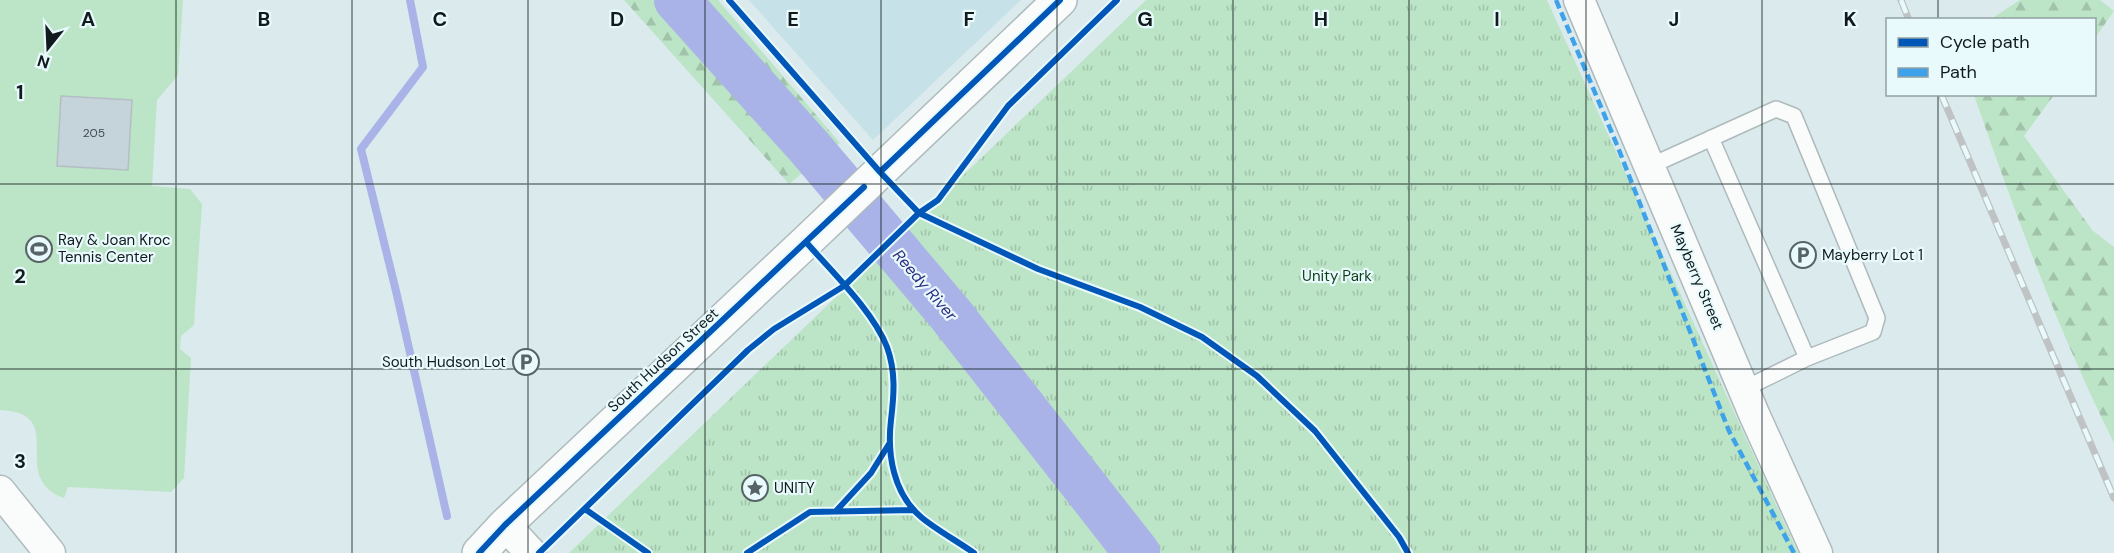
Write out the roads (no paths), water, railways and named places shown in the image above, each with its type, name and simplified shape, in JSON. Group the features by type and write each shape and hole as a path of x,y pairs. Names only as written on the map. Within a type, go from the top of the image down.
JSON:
{"street":[{"name":"South Hudson Street","path":"479,553 505,525 1060,0"},
{"name":"Mayberry Street","path":"1579,0 1744,389 1817,553"},
{"path":"1,495 50,553"},
{"path":"505,525 531,553"}],"lane":[{"path":"1650,165 1776,109 1794,116 1877,318 1873,332 1807,358 1744,389"},
{"path":"1711,138 1807,358"}],"waterway":[{"path":"410,0 423,67 361,149 447,516"},
{"name":"Reedy River","path":"677,0 810,148 951,315 1137,553"}],"railway":[{"path":"1901,0 1908,18"},
{"path":"1942,96 2114,498"}],"place":[{"name":"Ray & Joan Kroc Tennis Center","path":"39,249"},
{"name":"Mayberry Lot 1","path":"1803,255"},
{"name":"South Hudson Lot","path":"526,362"},
{"name":"UNITY","path":"755,488"}],"park label":[{"name":"Unity Park","path":"1337,276"}]}
